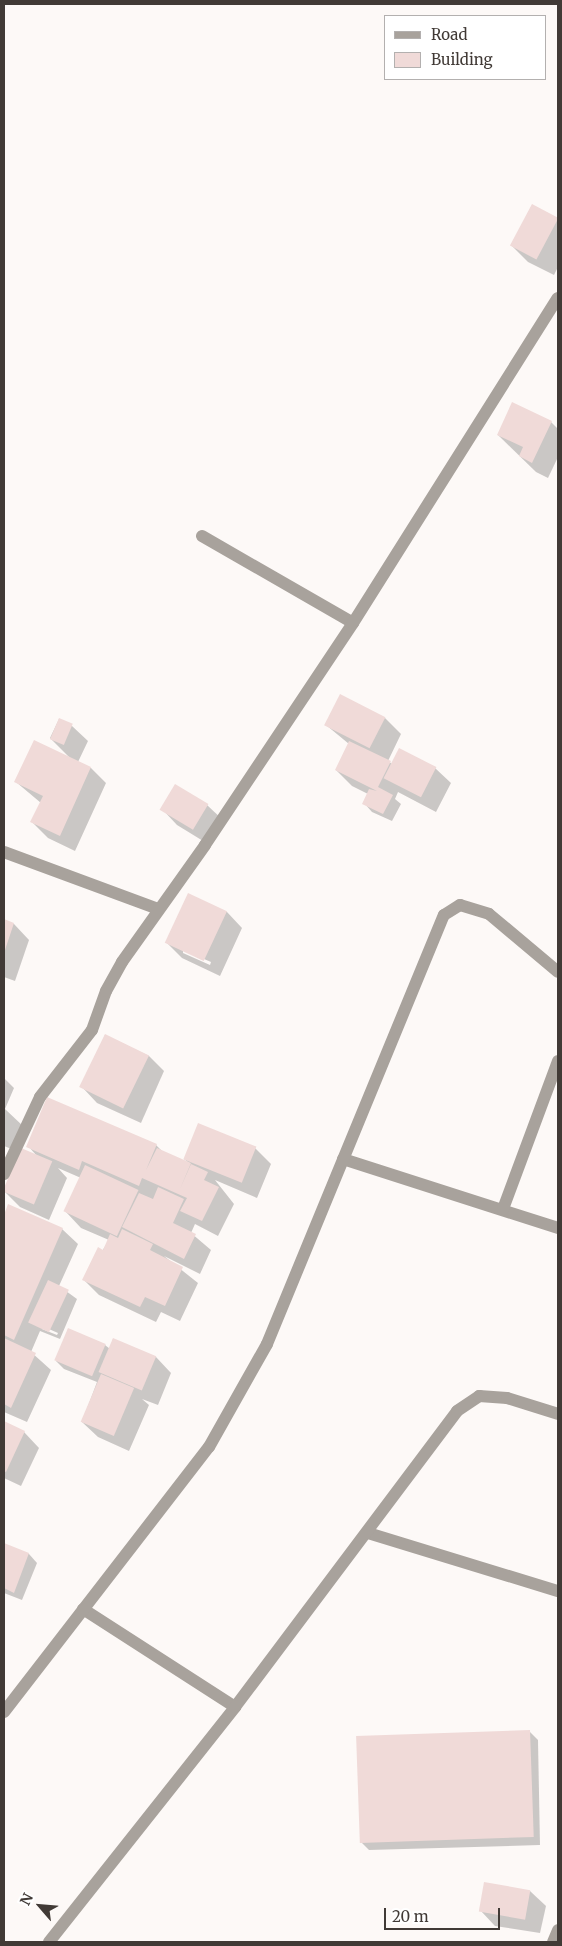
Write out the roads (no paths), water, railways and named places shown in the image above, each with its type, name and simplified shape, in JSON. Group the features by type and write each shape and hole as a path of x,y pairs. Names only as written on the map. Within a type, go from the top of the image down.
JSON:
{"street":[{"path":"4,1174 40,1098 57,1072 80,1050 92,1030 106,991 122,962 158,908 205,844 353,623 558,298"},
{"path":"202,536 353,623"},
{"path":"4,852 158,908"},
{"path":"4,1712 209,1447 267,1344 444,915 460,904 489,914 558,972"},
{"path":"503,1209 558,1061"},
{"path":"343,1159 558,1228"},
{"path":"49,1942 235,1707 458,1411 479,1396 507,1398 558,1414"},
{"path":"368,1532 558,1591"},
{"path":"83,1609 235,1707"},
{"path":"553,1942 558,1930"}]}
